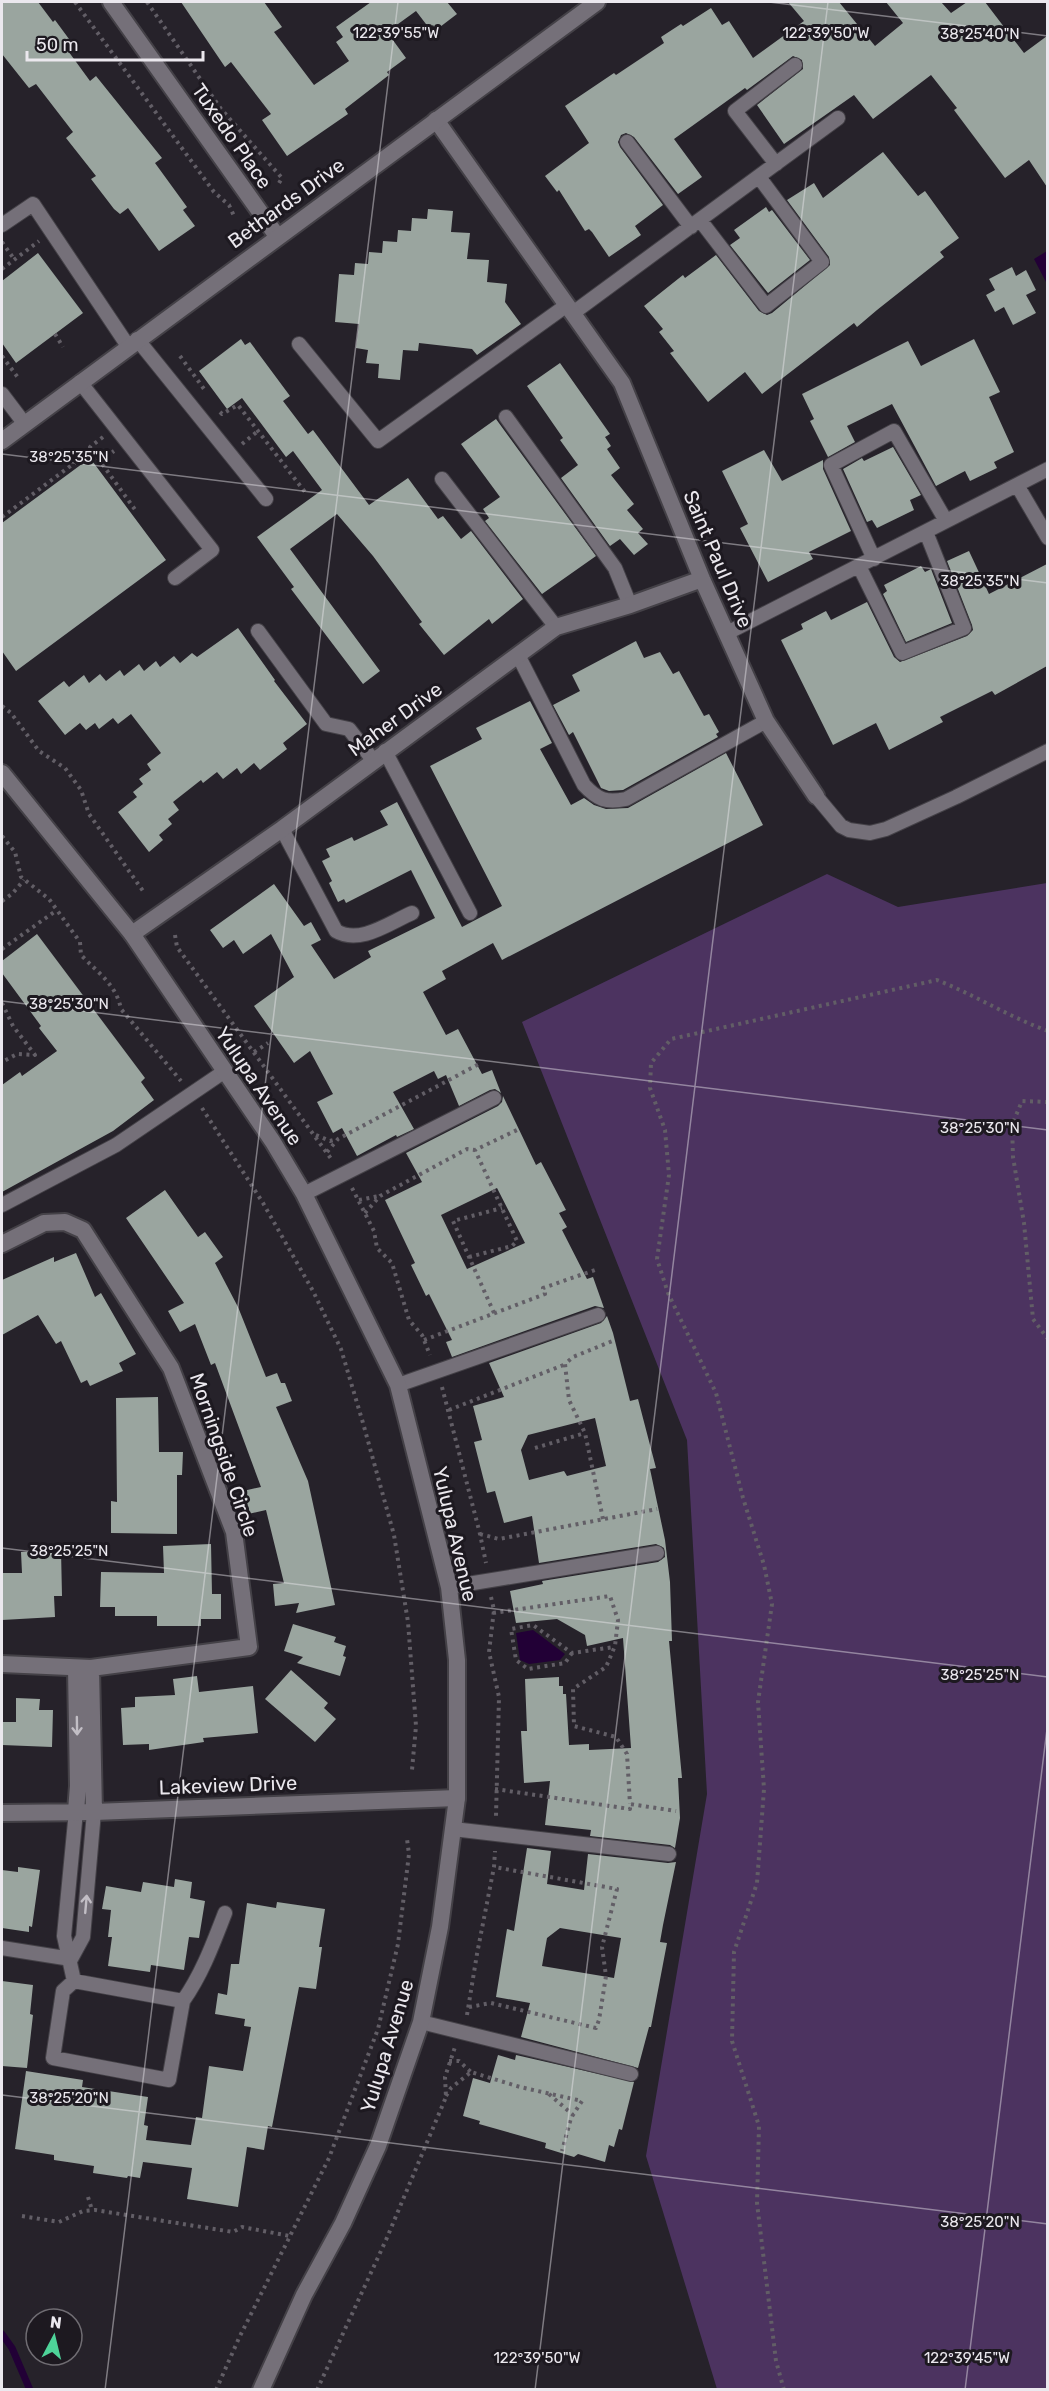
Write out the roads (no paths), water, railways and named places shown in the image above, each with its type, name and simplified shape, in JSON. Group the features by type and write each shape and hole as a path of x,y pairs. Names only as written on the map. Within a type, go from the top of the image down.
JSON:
{"street":[{"name":"Tuxedo Place","path":"111,2 277,236"},
{"name":"Bethards Drive","path":"2,441 597,2"},
{"name":"Saint Paul Drive","path":"436,120 622,383 702,579 766,721 816,796"},
{"name":"Maher Drive","path":"132,934 282,829 556,627 630,606 702,579"},
{"name":"Yulupa Avenue","path":"2,773 132,934 273,1142 304,1194 398,1385 449,1587 457,1660 457,1798 440,1927 421,2022 378,2146 343,2223 304,2295 261,2390"},
{"name":"Morningside Circle","path":"2,1244 44,1223 65,1222 82,1230 171,1368 234,1532 249,1647 83,1668 2,1664"},
{"path":"76,1811 83,1668"},
{"path":"83,1668 94,1812"},
{"name":"Lakeview Drive","path":"2,1813 94,1812 457,1798"}],"lane":[{"path":"776,164 735,111 795,65"},
{"path":"299,344 378,441 695,224 838,118"},
{"path":"627,142 766,306 822,262 759,177"},
{"path":"2,225 33,204 133,343 266,499"},
{"path":"80,382 212,550 175,578"},
{"path":"2,394 24,423"},
{"path":"506,417 615,568 630,606"},
{"path":"874,559 831,465 894,431 946,521"},
{"path":"727,633 1047,470"},
{"path":"442,479 556,627"},
{"path":"1017,485 1047,538"},
{"path":"859,566 902,653 964,628 926,532"},
{"path":"258,631 326,724 350,729 379,756 470,913"},
{"path":"518,656 584,785 595,797 604,800 626,799 766,721"},
{"name":"Saint Paul Drive","path":"816,796 841,826 849,830 870,832 886,829 1047,751"},
{"path":"282,829 336,931 346,937 358,937 412,913"},
{"path":"2,1205 116,1145 225,1071"},
{"path":"304,1194 494,1098"},
{"path":"398,1385 598,1315"},
{"path":"449,1587 657,1553"},
{"path":"74,1981 71,1959 64,1936 76,1811"},
{"path":"71,1959 83,1937 94,1812"},
{"path":"453,1829 669,1854"},
{"path":"74,1981 63,1991 53,2058 169,2080 183,2001 205,1964 225,1913"},
{"path":"2,1948 71,1959"},
{"path":"74,1981 183,2001"},
{"path":"421,2022 632,2074"}],"waterway":[{"path":"2,2334 12,2348 30,2390"}]}
